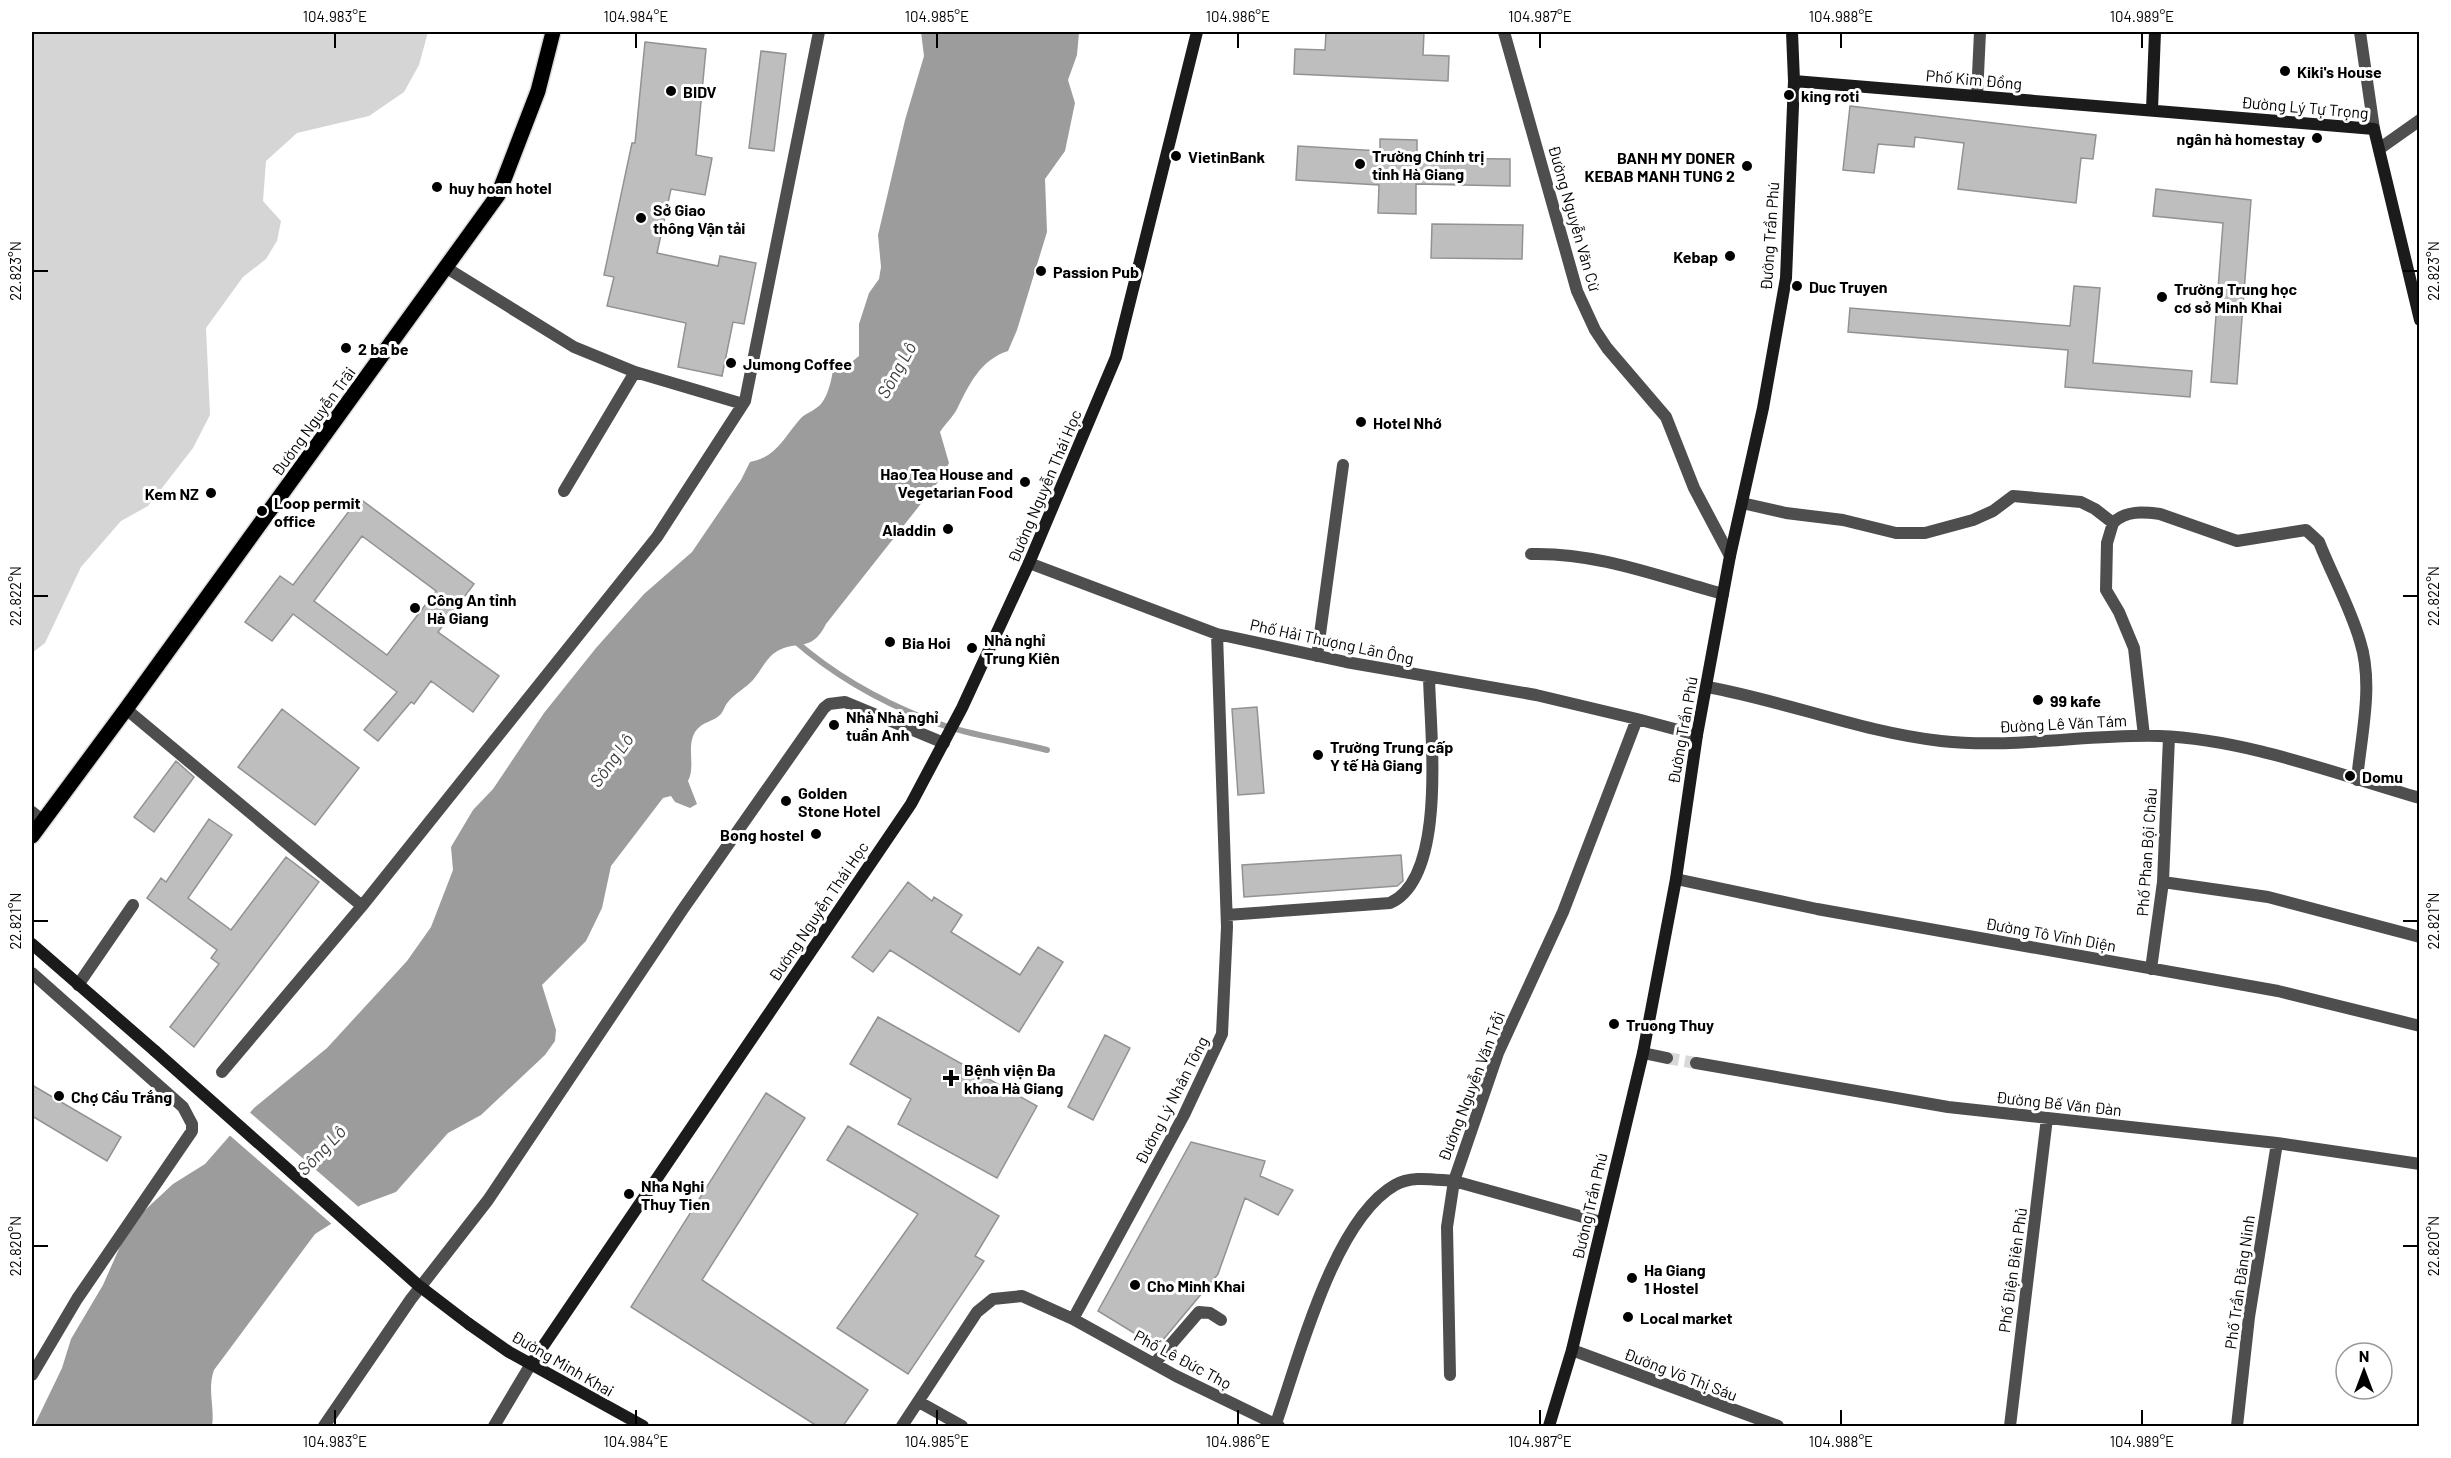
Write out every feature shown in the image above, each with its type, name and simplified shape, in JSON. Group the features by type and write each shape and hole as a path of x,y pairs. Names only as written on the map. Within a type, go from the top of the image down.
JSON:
{"main road":[{"name":"Đường Nguyễn Trãi","path":"32,836 37,817 126,709 498,195 538,91 553,32"},
{"name":"Đường Nguyễn Thái Học","path":"531,1364 911,804 962,708 1029,563 1116,357 1197,32"},
{"name":"Đường Trần Phú","path":"1549,1426 1572,1350 1643,1053 1676,879 1697,735 1730,556 1763,408 1786,278 1794,81 1792,32"},
{"path":"2152,110 2155,32"},
{"name":"Phố Kim Đồng","path":"1794,81 2152,110"},
{"name":"Đường Lý Tự Trọng","path":"2152,110 2374,129 2420,320"},
{"name":"Đường Minh Khai","path":"32,944 418,1285 469,1324 531,1364 643,1426"}],"street":[{"path":"222,1072 363,906 657,537 743,404 819,32"},
{"name":"Đường Nguyễn Văn Cừ","path":"1504,32 1582,302 1607,348 1658,404 1666,417 1694,488 1730,556"},
{"path":"1977,96 1980,32"},
{"path":"2360,32 2374,129"},
{"path":"2379,149 2419,121"},
{"path":"445,267 574,347 635,372 743,404"},
{"path":"564,491 635,372"},
{"path":"1317,656 1343,465"},
{"path":"1742,503 1786,513 1843,520 1896,534 1925,533 1973,520 1993,511 2013,496 2081,502 2095,509 2113,523"},
{"path":"2144,736 2134,648 2120,612 2106,590 2108,543 2113,523 2117,519 2139,511 2160,514 2237,541 2298,530 2313,534 2319,542 2360,641 2364,661 2365,711 2356,780"},
{"path":"1531,554 1562,553 1588,556 1723,594"},
{"name":"Phố Hải Thượng Lãn Ông","path":"1029,563 1217,634 1317,656 1536,695 1637,719"},
{"name":"Đường Lý Nhân Tông","path":"1073,1319 1184,1115 1218,1047 1224,1018 1227,915 1217,634"},
{"path":"1227,915 1390,903 1407,891 1420,870 1430,831 1429,677"},
{"name":"Đường Lê Văn Tám","path":"1707,687 1755,696 1911,737 1943,741 2003,743 2144,736 2218,741 2420,798"},
{"path":"324,1426 411,1299 488,1200 683,909 824,708 829,704 845,702 945,740"},
{"path":"126,709 363,906"},
{"path":"1637,719 1697,735"},
{"name":"Đường Nguyễn Văn Trỗi","path":"1277,1426 1321,1293 1346,1242 1364,1214 1395,1185 1416,1179 1454,1181 1498,1053 1563,912 1637,719"},
{"name":"Phố Phan Bội Châu","path":"2151,969 2163,882 2169,737"},
{"name":"Đường Tô Vĩnh Diện","path":"1676,879 1817,909 2278,991 2420,1026"},
{"path":"2163,882 2268,897 2420,937"},
{"path":"78,985 133,905"},
{"path":"32,973 183,1107 192,1124 192,1131 77,1299 32,1375"},
{"path":"1643,1053 1667,1058"},
{"name":"Đường Bế Văn Đàn","path":"1696,1064 1948,1107 2277,1143 2420,1164"},
{"name":"Phố Điện Biên Phủ","path":"2010,1426 2047,1118"},
{"name":"Phố Trần Đăng Ninh","path":"2237,1426 2249,1317 2277,1143"},
{"path":"1450,1375 1447,1227 1454,1181 1601,1222"},
{"path":"902,1426 977,1312 993,1299 1022,1296 1073,1319"},
{"path":"1154,1364 1199,1312 1210,1313 1221,1320"},
{"name":"Phố Lê Đức Thọ","path":"1073,1319 1154,1364 1277,1426"},
{"name":"Đường Võ Thị Sáu","path":"1572,1350 1778,1426"},
{"path":"494,1426 531,1364"},
{"path":"919,1402 962,1426"}],"shaded area":[{"path":"32,32 428,32 419,65 404,92 369,116 297,133 266,161 263,201 281,221 277,241 266,259 243,277 206,328 210,415 193,448 148,506 121,521 81,567 45,643 32,653"}],"water":[{"name":"Sông Lô","path":"921,32 1079,32 1077,55 1068,80 1075,103 1065,151 1045,179 1047,232 1017,330 1008,351 990,360 976,374 955,412 940,432 949,463 942,477 820,634 808,643 781,649 773,654 753,680 728,702 721,714 695,732 691,744 691,769 688,781 697,804 690,808 675,802 671,796 663,798 611,866 602,908 586,941 542,985 556,1030 555,1041 545,1055 481,1115 448,1133 396,1192 361,1205 315,1234 214,1370 211,1385 212,1426 34,1426 62,1368 71,1339 103,1285 130,1224 173,1184 205,1164 254,1108 327,1048 407,961 431,927 453,870 451,847 473,810 493,789 544,713 596,648 644,594 692,552 741,480 750,462 774,451 801,418 820,405 828,391 834,361 849,364 859,356 859,324 869,293 879,279 881,267 878,235 905,120 924,56"}],"pier":[{"path":"247,1110 361,1209 334,1226 227,1133"}],"building":[{"path":"1326,32 1424,32 1423,55 1449,56 1448,81 1294,74 1295,49 1325,50"},
{"path":"645,42 706,49 696,155 712,158 705,195 671,189 657,253 718,266 720,256 756,263 744,324 733,322 722,376 678,367 686,323 607,306 614,277 604,275 632,143 635,143"},
{"path":"761,51 786,54 774,151 749,148"},
{"path":"1850,106 2096,135 2093,159 2081,158 2076,203 1958,189 1964,143 1915,137 1914,147 1878,144 1874,173 1843,170"},
{"path":"1380,139 1417,140 1417,158 1510,159 1510,186 1416,184 1416,214 1378,213 1379,185 1296,180 1298,146 1380,151"},
{"path":"2156,189 2251,200 2237,384 2211,382 2223,223 2153,216"},
{"path":"1432,224 1523,225 1522,259 1431,258"},
{"path":"2074,286 2100,288 2093,363 2192,371 2190,397 2065,387 2068,350 1848,332 1850,308 2070,326"},
{"path":"359,498 474,584 438,632 499,676 473,712 431,681 414,704 411,702 378,741 364,730 397,692 293,614 272,641 245,622 280,576 293,585","holes":["362,536 436,591 387,655 314,601"]},
{"path":"1257,707 1264,793 1238,795 1232,709"},
{"path":"282,709 359,768 315,825 238,767"},
{"path":"176,761 194,777 154,832 134,817"},
{"path":"209,819 232,835 188,898 231,930 286,857 319,882 194,1047 170,1027 219,964 211,958 217,950 147,898 161,878 166,882"},
{"path":"1401,855 1403,881 1397,886 1244,897 1242,865"},
{"path":"908,882 932,901 934,897 962,915 951,932 1020,975 1038,947 1063,962 1019,1032 890,950 873,972 852,957"},
{"path":"878,1017 1037,1106 997,1178 898,1124 911,1099 850,1064"},
{"path":"1105,1035 1130,1048 1093,1120 1068,1107"},
{"path":"32,1085 121,1137 107,1161 32,1116"},
{"path":"766,1093 805,1118 702,1280 868,1390 843,1426 817,1426 631,1307"},
{"path":"848,1126 999,1216 975,1256 984,1261 908,1374 837,1328 918,1214 827,1160"},
{"path":"1191,1142 1265,1161 1260,1176 1293,1190 1278,1215 1245,1198 1218,1274 1157,1347 1098,1311"}],"waterway":[{"path":"795,641 841,676 908,712 955,729 1047,750"}],"tunnel":[{"path":"1667,1058 1696,1063"}],"place":[{"name":"Kiki's House","path":"2285,71"},
{"name":"BIDV","path":"671,91"},
{"name":"king roti","path":"1789,95"},
{"name":"ngân hà homestay","path":"2317,138"},
{"name":"VietinBank","path":"1176,156"},
{"name":"Trường Chính trị tỉnh Hà Giang","path":"1360,164"},
{"name":"BANH MY DONER KEBAB MANH TUNG 2","path":"1747,166"},
{"name":"huy hoan hotel","path":"437,187"},
{"name":"Sở Giao thông Vận tải","path":"641,218"},
{"name":"Kebap","path":"1730,256"},
{"name":"Passion Pub","path":"1041,271"},
{"name":"Duc Truyen","path":"1797,286"},
{"name":"Trường Trung học cơ sở Minh Khai","path":"2162,297"},
{"name":"2 ba be","path":"346,348"},
{"name":"Jumong Coffee","path":"731,363"},
{"name":"Hotel Nhớ","path":"1361,422"},
{"name":"Hao Tea House and Vegetarian Food","path":"1025,482"},
{"name":"Kem NZ","path":"211,493"},
{"name":"Loop permit office","path":"262,511"},
{"name":"Aladdin","path":"948,529"},
{"name":"Công An tỉnh Hà Giang","path":"415,608"},
{"name":"Bia Hoi","path":"890,642"},
{"name":"Nhà nghỉ Trung Kiên","path":"972,648"},
{"name":"99 kafe","path":"2038,700"},
{"name":"Nhà Nhà nghỉ tuần Anh","path":"834,725"},
{"name":"Trường Trung cấp Y tế Hà Giang","path":"1318,755"},
{"name":"Domu","path":"2350,776"},
{"name":"Golden Stone Hotel","path":"786,801"},
{"name":"Bong hostel","path":"816,834"},
{"name":"Truong Thuy","path":"1614,1024"},
{"name":"Bệnh viện Đa khoa Hà Giang","path":"951,1078"},
{"name":"Chợ Cầu Trắng","path":"59,1096"},
{"name":"Nha Nghi Thuy Tien","path":"629,1194"},
{"name":"Ha Giang 1 Hostel","path":"1632,1278"},
{"name":"Cho Minh Khai","path":"1135,1285"},
{"name":"Local market","path":"1628,1317"}]}
